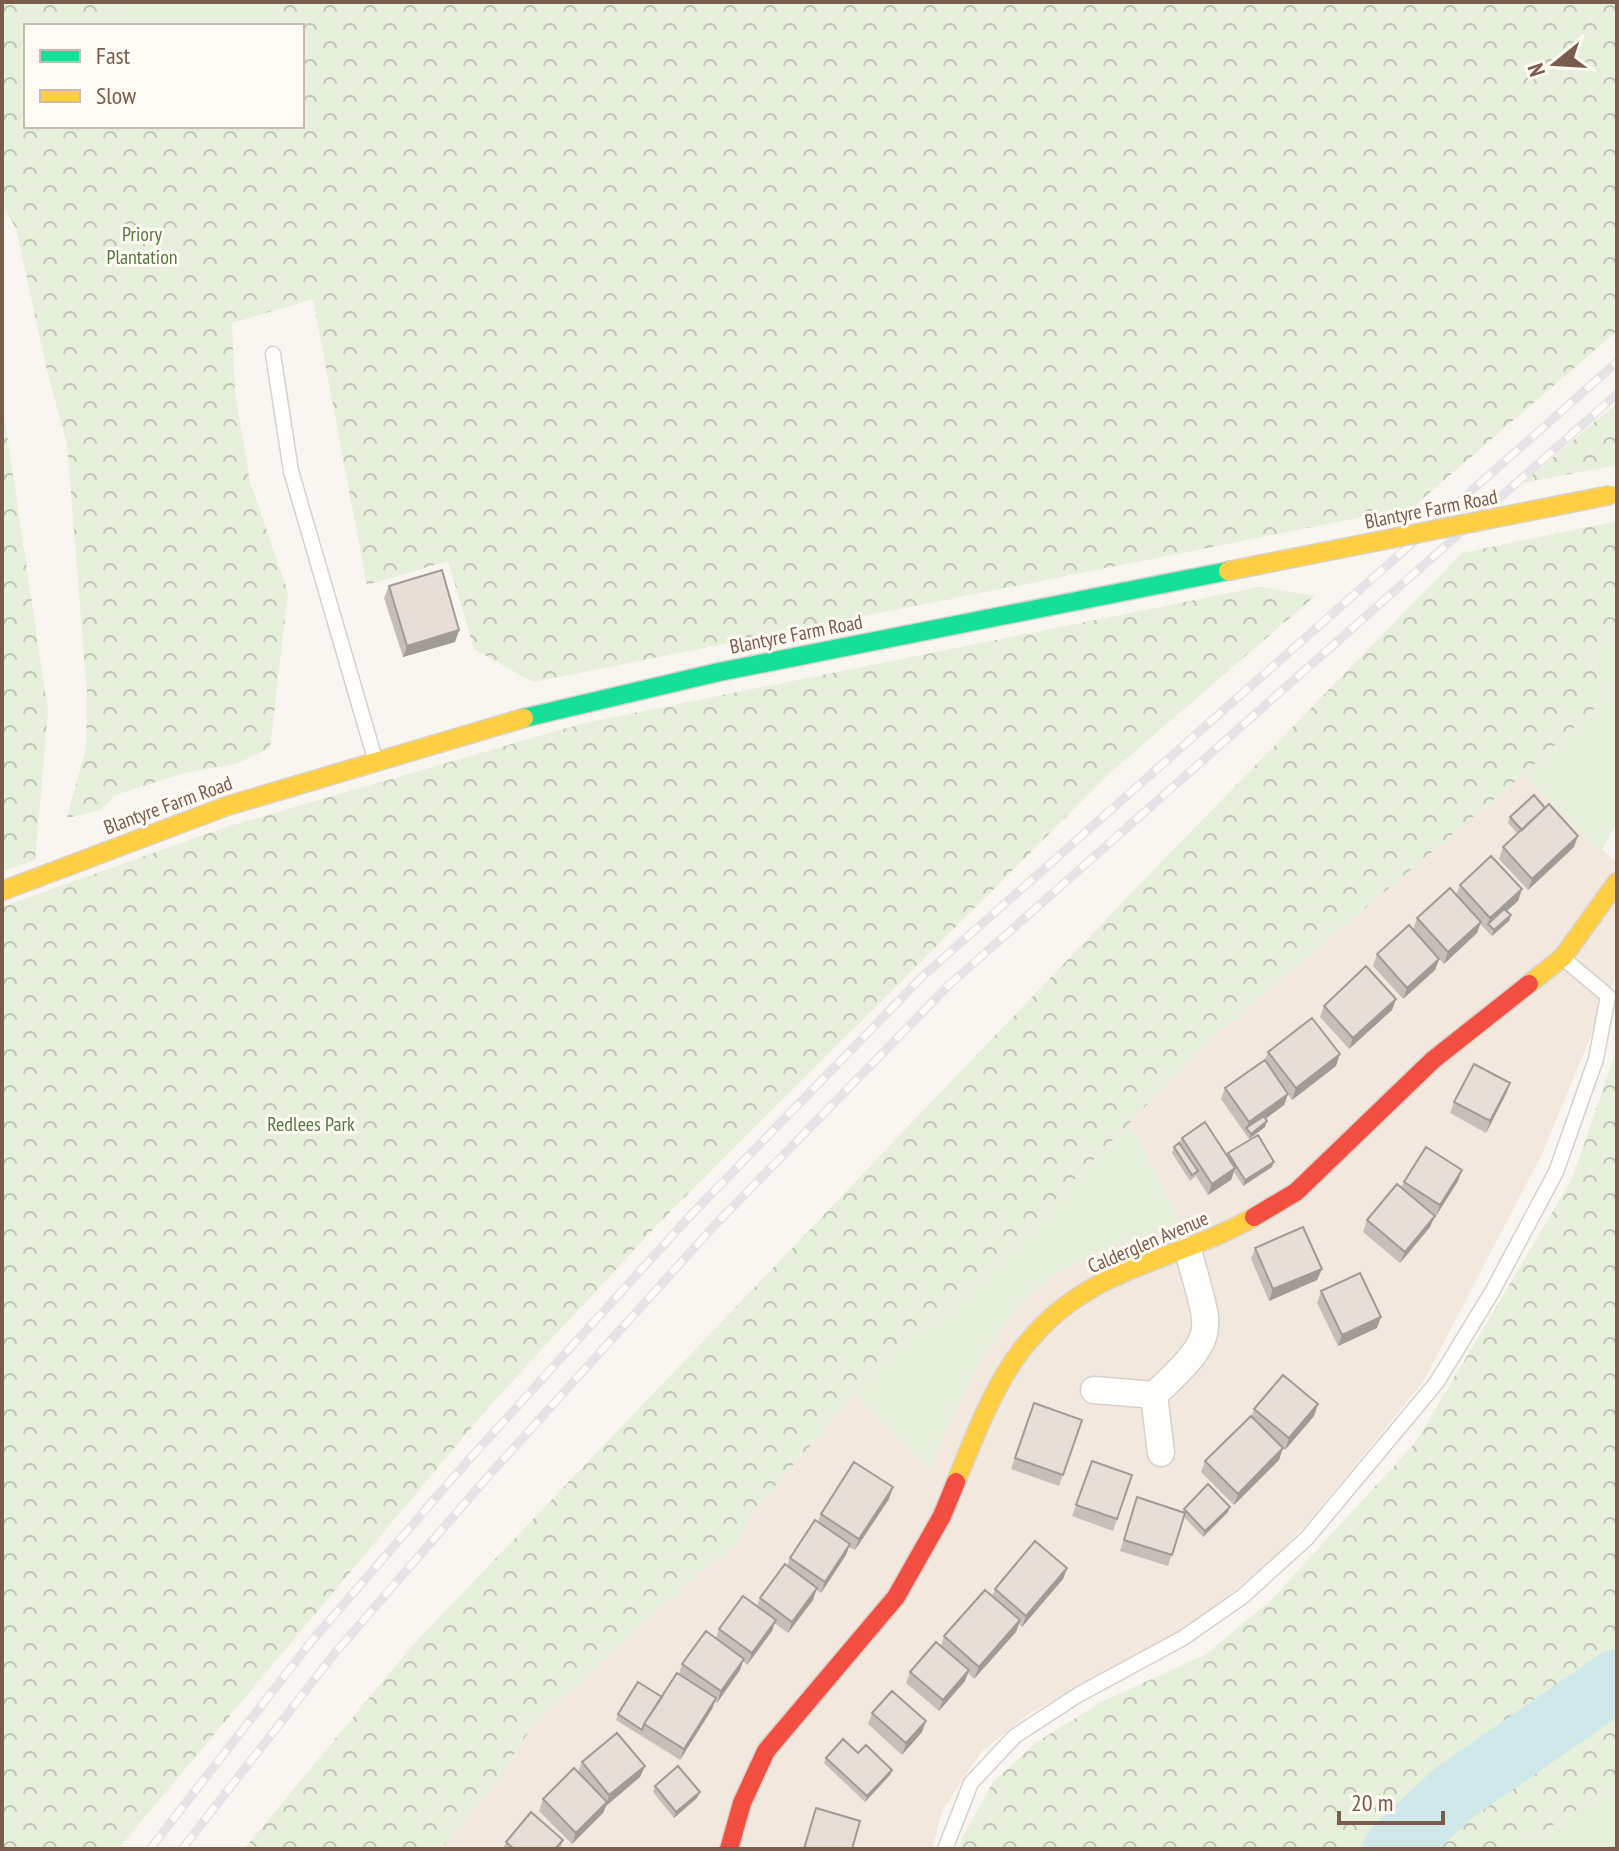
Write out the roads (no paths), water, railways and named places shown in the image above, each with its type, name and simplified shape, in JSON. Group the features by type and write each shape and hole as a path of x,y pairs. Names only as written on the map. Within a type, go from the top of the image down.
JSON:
{"main road":[{"name":"Blantyre Farm Road","path":"2,891 227,806 375,759 543,712 688,678 1614,494"},
{"name":"Calderglen Avenue","path":"729,1849 742,1803 766,1751 896,1597 942,1516 986,1408 1008,1365 1044,1323 1098,1285 1219,1237 1296,1192 1360,1134 1433,1060 1563,957 1617,882"}],"street":[{"path":"1094,1390 1154,1395 1202,1347 1208,1315 1188,1250"},
{"path":"1154,1395 1161,1453"}],"lane":[{"path":"273,354 291,471 375,759"},
{"path":"945,1849 971,1783 1015,1736 1078,1695 1183,1638 1242,1597 1307,1538 1437,1382 1492,1292 1556,1172 1596,1059 1608,996 1563,957"}],"waterway":[{"path":"1394,1849 1455,1792 1617,1680"}],"railway":[{"path":"150,1849 310,1643 465,1464 689,1217 923,976 1617,362"},
{"path":"182,1849 335,1653 491,1473 714,1226 949,985 1617,394"}],"park label":[{"name":"Priory Plantation","path":"142,246"},
{"name":"Redlees Park","path":"311,1124"}]}
